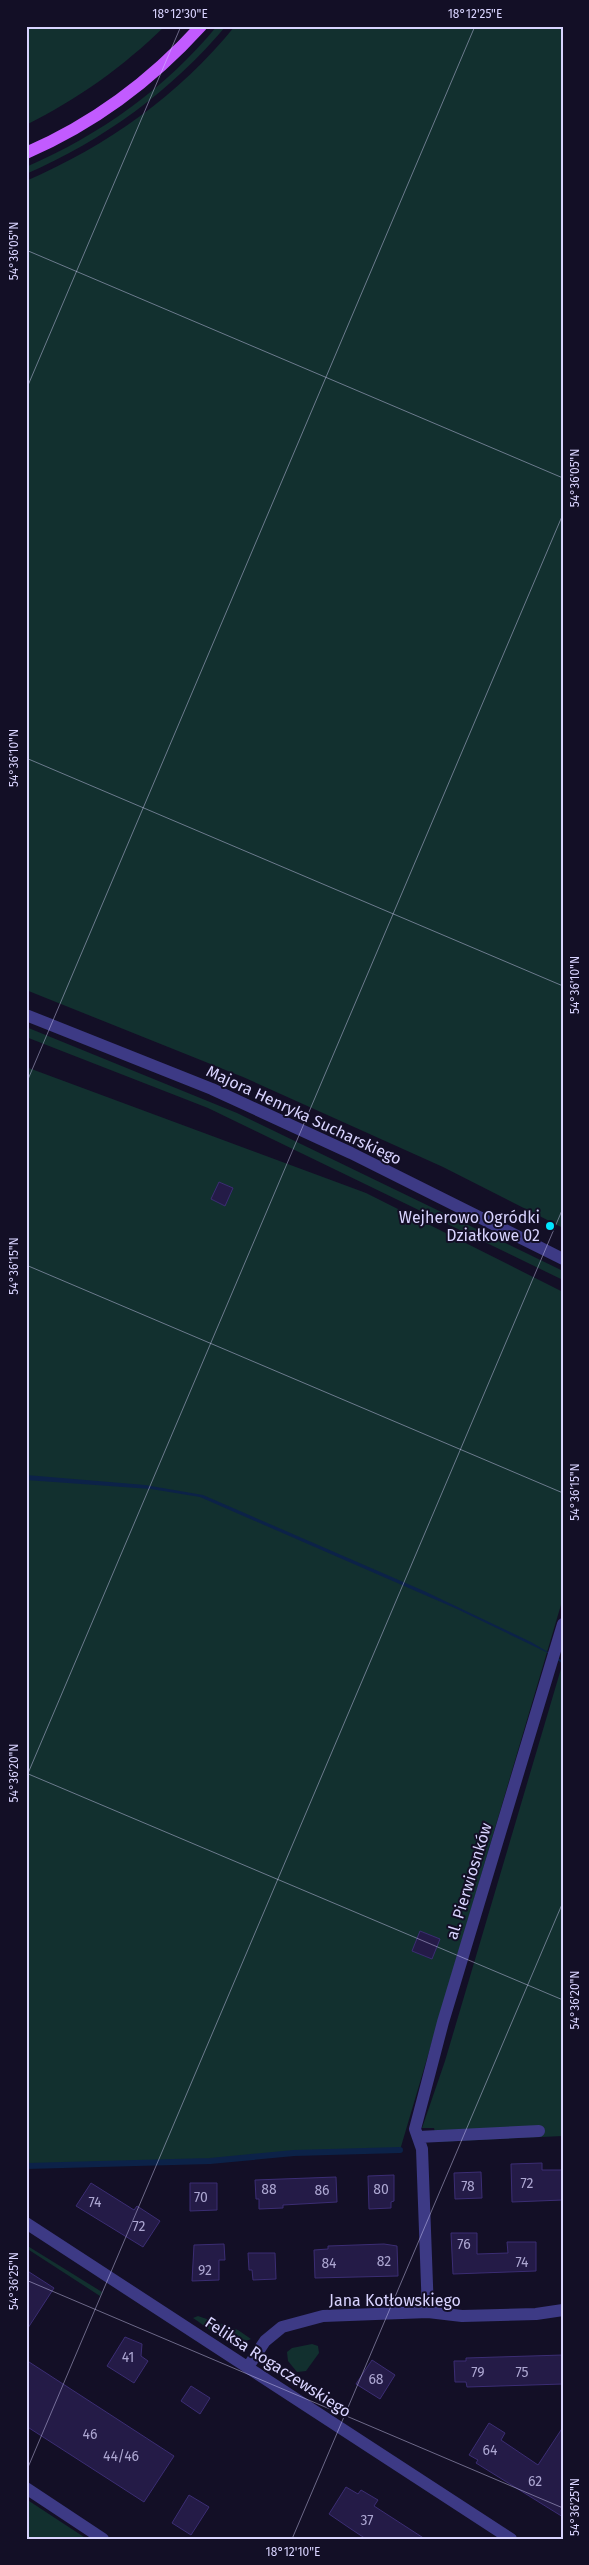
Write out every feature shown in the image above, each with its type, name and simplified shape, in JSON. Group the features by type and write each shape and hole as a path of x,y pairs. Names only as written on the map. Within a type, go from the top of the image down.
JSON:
{"main road":[{"path":"26,152 88,121 115,103 162,66 201,26"}],"street":[{"name":"Majora Henryka Sucharskiego","path":"26,1015 212,1089 351,1153 563,1259"},
{"name":"al. Pierwiosnków","path":"428,2312 422,2149 415,2129 444,2022 563,1624"},
{"path":"418,2137 539,2131"},
{"name":"Feliksa Rogaczewskiego","path":"26,2223 511,2539"},
{"name":"Jana Kotłowskiego","path":"248,2367 265,2341 282,2327 301,2320 323,2316 428,2312 462,2316 536,2314 563,2310"},
{"path":"26,2488 103,2539"}],"green space":[{"path":"26,26 165,26 133,55 99,81 64,104 26,125"},
{"path":"217,26 226,26 183,72 135,112 82,146 26,174 26,167 80,140 130,108 176,70"},
{"path":"235,26 563,26 563,1228 443,1167 243,1077 26,990 26,181 85,152 140,116 190,74"},
{"path":"26,1027 237,1113 563,1271 563,1280 208,1108 26,1037"},
{"path":"26,1067 366,1193 563,1292 563,1598 400,2150 294,2153 210,2161 26,2165"},
{"path":"563,1662 563,2136 437,2142 434,2128 422,2128 445,2061"},
{"path":"26,2245 102,2292 100,2296 26,2248"},
{"path":"198,2316 238,2330 251,2339 243,2341 228,2340 193,2318"},
{"path":"312,2344 318,2346 319,2353 306,2371 297,2372 288,2361 287,2352 292,2348"},
{"path":"26,2499 87,2539 26,2539"}],"water":[{"path":"26,1475 145,1485 203,1495 424,1591 531,1642 563,1661 563,1664 546,1652 457,1609 200,1497 151,1489 26,1480"}],"building":[{"path":"219,1182 233,1188 225,1206 211,1199"},
{"path":"420,1931 440,1939 432,1959 412,1951"},
{"path":"542,2163 542,2170 563,2170 563,2200 512,2202 511,2164"},
{"path":"481,2172 482,2198 455,2199 454,2173"},
{"path":"394,2175 394,2201 391,2202 391,2208 369,2209 368,2176"},
{"path":"336,2177 337,2202 283,2205 283,2208 259,2209 259,2199 256,2199 255,2180"},
{"path":"91,2183 134,2210 137,2206 160,2221 143,2247 76,2206"},
{"path":"190,2183 217,2183 217,2210 190,2211"},
{"path":"451,2233 477,2233 477,2254 508,2253 507,2242 536,2242 536,2271 453,2274"},
{"path":"224,2244 225,2260 219,2260 219,2280 192,2281 194,2245"},
{"path":"384,2244 397,2246 398,2276 315,2278 314,2250 328,2249 328,2246"},
{"path":"248,2253 275,2253 276,2279 253,2280 252,2270 249,2270"},
{"path":"26,2270 54,2288 26,2331"},
{"path":"125,2337 142,2344 141,2356 148,2361 134,2383 107,2366"},
{"path":"563,2355 563,2384 467,2387 466,2382 455,2382 454,2361 466,2361 466,2358"},
{"path":"26,2360 174,2456 144,2502 26,2426"},
{"path":"372,2360 395,2375 380,2399 356,2384"},
{"path":"191,2386 210,2398 200,2414 181,2401"},
{"path":"489,2423 505,2433 501,2440 538,2465 563,2427 563,2517 476,2463 478,2460 469,2455"},
{"path":"346,2487 358,2494 361,2490 378,2500 374,2506 425,2539 366,2539 329,2514"},
{"path":"189,2495 209,2507 191,2535 172,2523"}],"waterway":[{"path":"26,2166 210,2161 294,2153 400,2150"}],"place":[{"name":"Wejherowo Ogródki Działkowe 02","path":"550,1226"}]}
